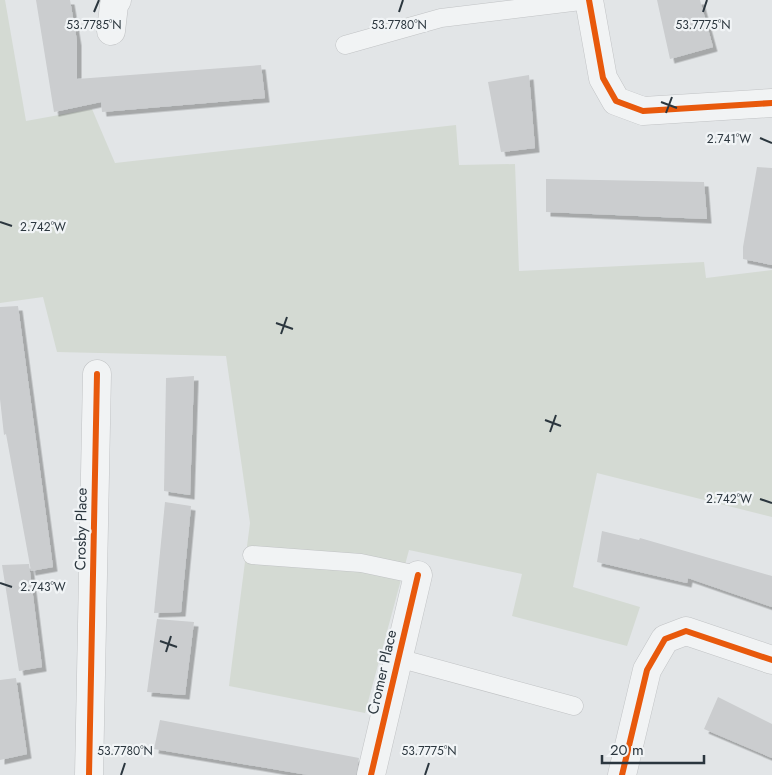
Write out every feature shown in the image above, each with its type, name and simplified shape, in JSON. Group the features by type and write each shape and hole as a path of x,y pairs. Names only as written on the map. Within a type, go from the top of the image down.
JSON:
{"street":[{"path":"111,31 114,5 117,0"},
{"path":"589,0 604,78 616,101 643,112 772,103"},
{"name":"Crosby Place","path":"89,775 97,374"},
{"name":"Cromer Place","path":"370,775 418,575"},
{"path":"622,775 647,670 665,639 686,631 772,660"}],"lane":[{"path":"345,45 441,18 589,0"},
{"path":"252,555 361,563 418,575"},
{"path":"398,658 574,706"}],"shaded area":[{"path":"0,0 5,0 26,121 92,109 115,163 456,125 459,165 515,164 519,271 704,262 706,278 772,270 772,517 597,473 573,587 640,607 627,646 512,616 522,574 409,550 365,713 229,686 250,523 226,356 57,352 43,297 0,303"}],"building":[{"path":"36,0 70,0 77,41 77,79 261,65 265,98 102,112 101,102 54,112"},
{"path":"657,0 700,0 713,47 670,59"},
{"path":"529,75 535,148 501,152 488,82"},
{"path":"757,167 772,168 772,265 743,259 743,247"},
{"path":"546,179 704,182 707,219 546,212"},
{"path":"18,306 53,567 31,571 6,434 4,435 0,399 0,307"},
{"path":"194,376 190,495 164,491 166,378"},
{"path":"165,502 191,506 181,612 154,613"},
{"path":"602,531 639,540 640,538 772,576 772,607 688,578 687,583 597,562"},
{"path":"29,564 42,667 19,671 2,565"},
{"path":"157,619 194,622 185,695 147,692"},
{"path":"16,678 27,754 0,760 0,680"},
{"path":"718,697 772,724 772,758 704,729"},
{"path":"160,720 359,758 356,775 308,775 154,749"}],"cycle path":[{"path":"589,0 603,78 616,101 643,111 772,103"},
{"path":"89,775 97,374"},
{"path":"371,775 418,575"},
{"path":"622,775 647,670 665,639 686,631 772,660"}]}
